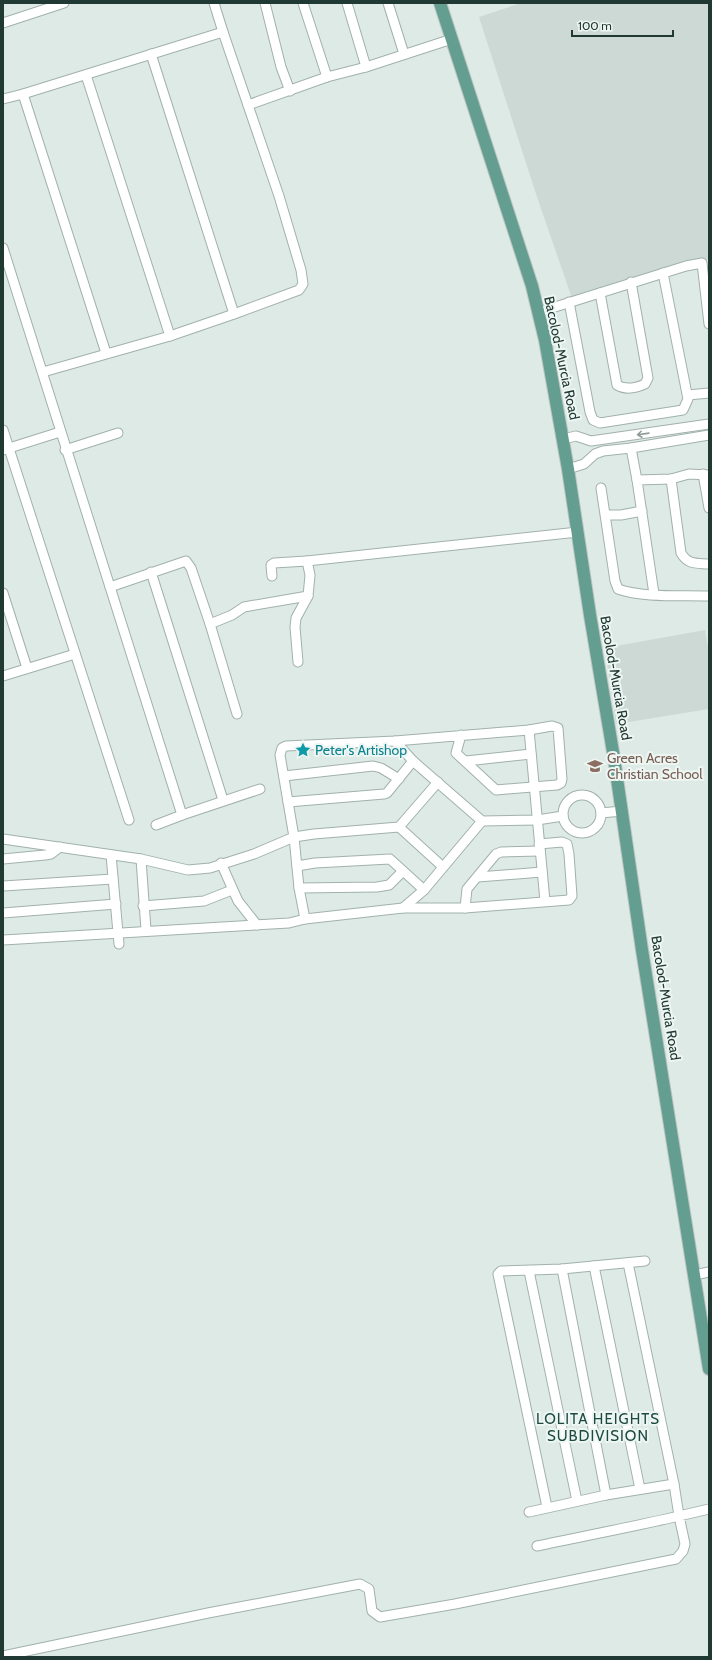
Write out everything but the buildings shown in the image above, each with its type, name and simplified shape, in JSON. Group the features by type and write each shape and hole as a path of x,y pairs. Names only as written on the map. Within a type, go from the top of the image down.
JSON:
{"main road":[{"name":"Bacolod-Murcia Road","path":"440,3 510,217 539,312 546,347 568,469 622,811 642,950 709,1369"}],"street":[{"path":"3,22 64,3"},
{"path":"43,372 170,336 299,290 302,284 301,270 297,255 214,3"},
{"path":"265,3 281,67 290,91"},
{"path":"303,3 327,78"},
{"path":"347,3 366,67"},
{"path":"388,3 404,54"},
{"path":"3,99 86,75 223,32"},
{"path":"248,106 327,78 452,39"},
{"path":"151,54 234,314"},
{"path":"86,75 170,336"},
{"path":"23,94 106,353"},
{"path":"3,248 182,815"},
{"path":"539,312 686,266 705,263 709,324"},
{"path":"570,302 590,412 593,420 600,423 683,410 687,403 688,395 663,273"},
{"path":"600,293 617,385 620,387 630,388 642,386 648,378 632,282"},
{"path":"688,395 709,393"},
{"path":"563,439 576,436 591,441 709,424"},
{"path":"3,430 6,449 129,820"},
{"path":"665,431 667,442"},
{"path":"6,449 60,432"},
{"path":"66,450 118,434"},
{"path":"568,469 584,464 598,453 709,435"},
{"path":"615,438 618,450"},
{"path":"631,448 654,594"},
{"path":"637,480 671,479 689,474 706,474 709,508"},
{"path":"671,479 681,553 684,559 690,562 709,564"},
{"path":"601,488 615,581 618,589 654,594 709,596"},
{"path":"606,515 621,515 642,511"},
{"path":"272,576 271,565 274,563 307,561 578,532"},
{"path":"110,587 184,561 189,563 210,624 237,714"},
{"path":"298,662 295,622 308,596 310,575 307,561"},
{"path":"151,572 223,800"},
{"path":"3,593 27,668"},
{"path":"210,624 232,615 244,607 308,596"},
{"path":"3,676 75,654"},
{"path":"305,918 299,888 294,837 280,752 282,748 286,746 395,741 461,735 529,730 556,727 559,735 561,783 557,785 496,790 456,753 461,735"},
{"path":"529,730 545,901"},
{"path":"395,741 413,761 482,821 537,820 563,816"},
{"path":"466,761 531,754"},
{"path":"288,802 384,794 387,793 413,761"},
{"path":"284,776 373,766 381,768 399,779"},
{"path":"3,839 141,859 188,870 210,868 221,863 254,854 294,837 399,827 438,782"},
{"path":"156,825 223,800 260,789"},
{"path":"584,795 592,798 598,804 601,813 595,827 589,831 581,832 574,831 569,827 563,816 564,807 568,800 576,796 584,795"},
{"path":"601,813 622,811"},
{"path":"403,908 424,890 482,821"},
{"path":"399,827 443,867"},
{"path":"3,940 146,930 289,923 305,918 403,908 465,908 545,901 566,901 570,899 569,854 567,844 562,842 540,848 501,852 492,857 478,877 467,889 465,908"},
{"path":"3,859 51,854 60,847"},
{"path":"111,855 119,944"},
{"path":"141,859 143,906 146,930"},
{"path":"297,866 315,863 390,859 424,890"},
{"path":"221,863 238,901 257,925"},
{"path":"299,888 377,888 389,885 404,871"},
{"path":"478,877 542,872"},
{"path":"3,886 113,878"},
{"path":"143,906 204,901 232,890"},
{"path":"3,913 116,904"},
{"path":"547,1507 498,1276 501,1271 562,1269 645,1261"},
{"path":"3,1656 201,1614 360,1584 369,1589 372,1611 380,1617 455,1604 676,1559 683,1551 684,1544 674,1484 628,1263"},
{"path":"594,1266 640,1489"},
{"path":"562,1269 606,1495"},
{"path":"529,1271 577,1501"},
{"path":"694,1275 709,1272"},
{"path":"529,1512 606,1495 674,1484"},
{"path":"537,1546 624,1529 709,1509"}],"shaded area":[{"path":"521,3 709,3 709,259 574,304 536,194 479,17"},
{"path":"705,630 709,654 709,709 616,724 605,648"}],"place":[{"name":"Peter's Artishop","path":"303,750"},
{"name":"Green Acres Christian School","path":"595,766"}],"district":[{"name":"LOLITA HEIGHTS SUBDIVISION","path":"598,1428"}]}
